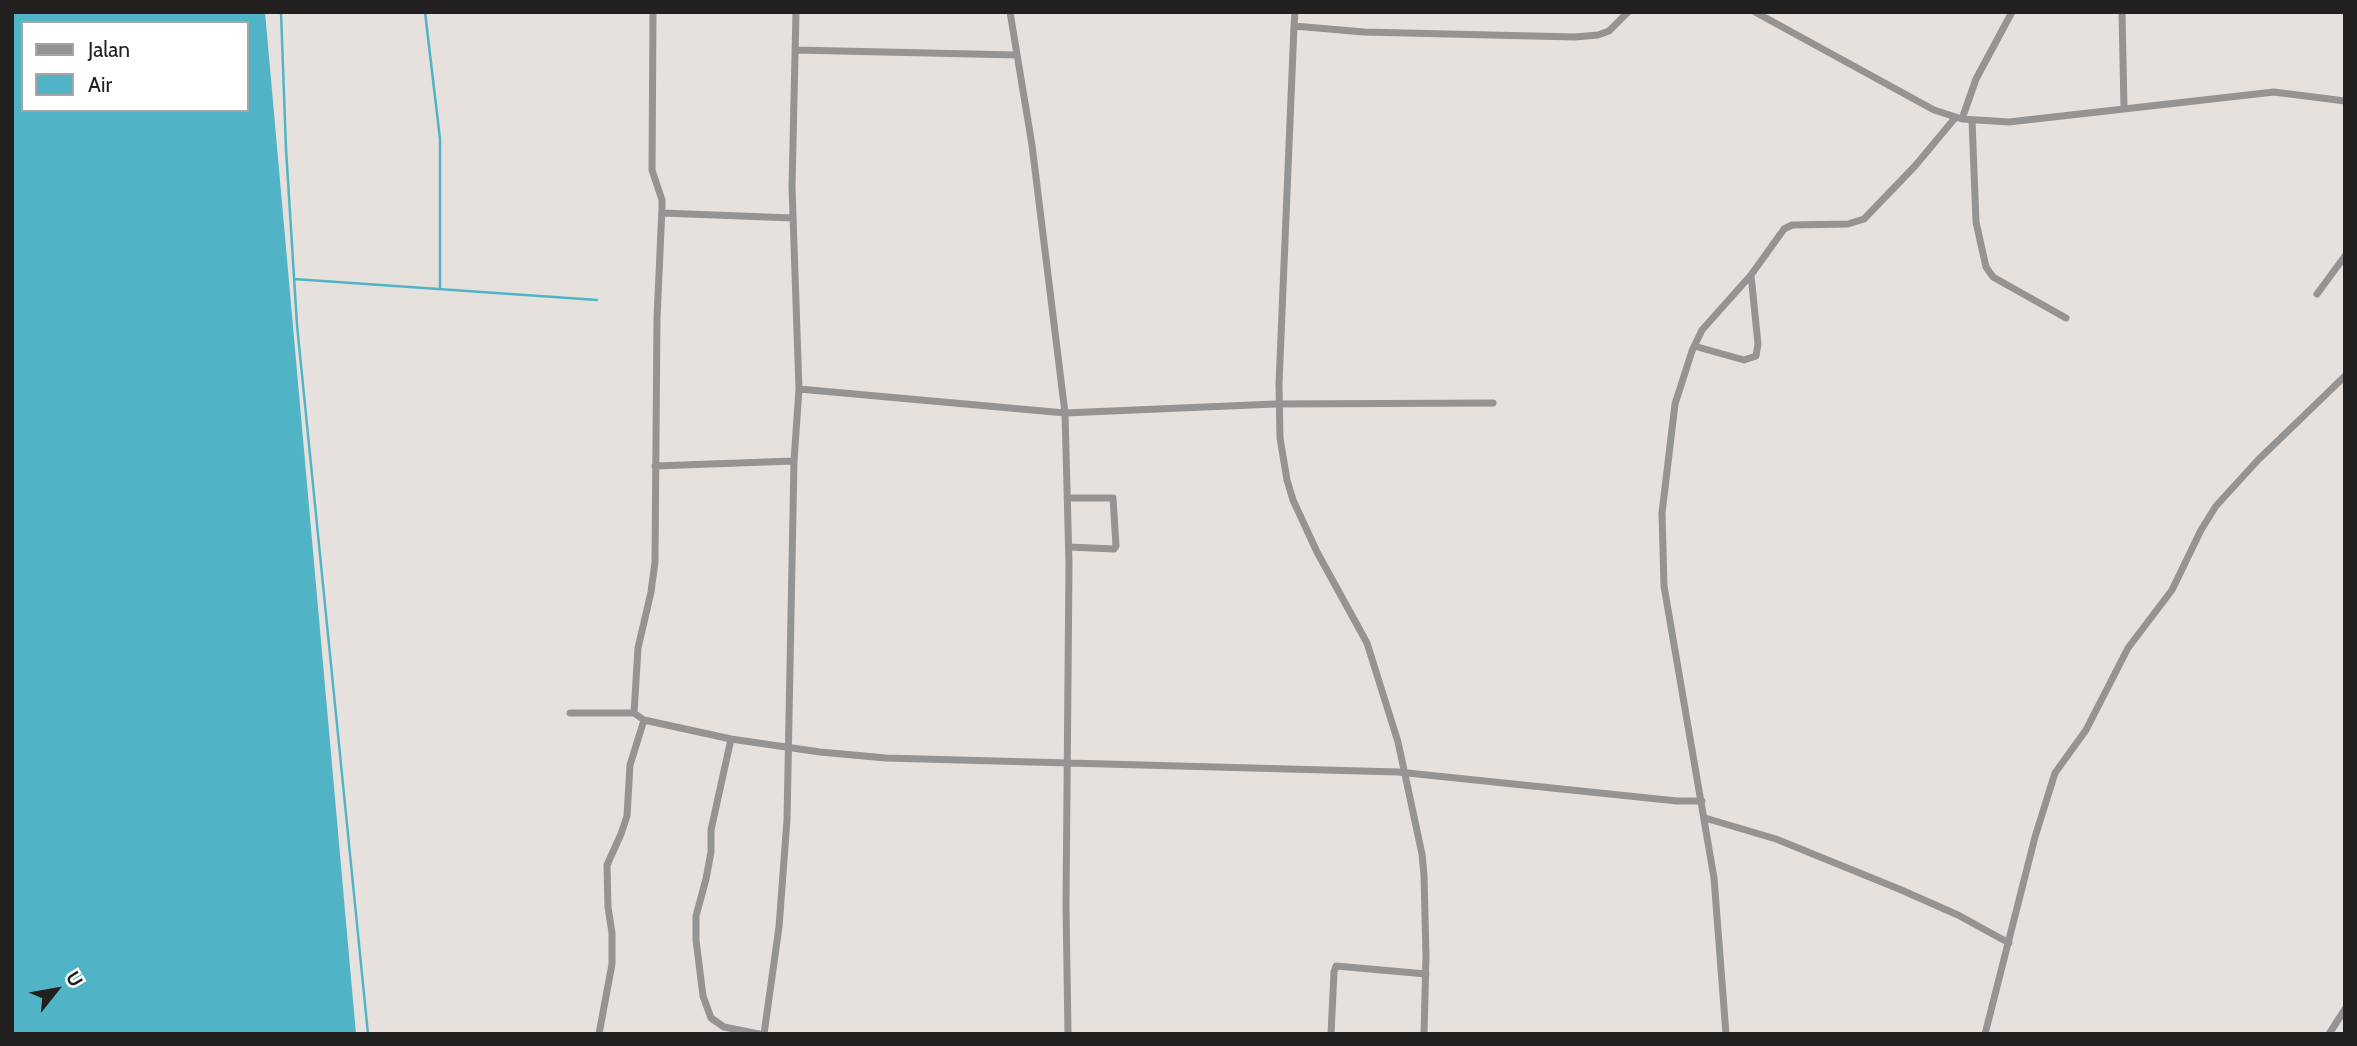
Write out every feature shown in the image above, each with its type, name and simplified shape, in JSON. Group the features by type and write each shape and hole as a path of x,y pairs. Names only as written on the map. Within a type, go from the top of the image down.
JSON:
{"street":[{"path":"634,713 634,682 640,634 653,576 662,200 652,170 653,12"},
{"path":"764,1034 784,874 789,748 794,461 799,389 793,218 796,12"},
{"path":"1010,12 1035,171 1065,413 1069,547 1066,905 1068,1034"},
{"path":"1295,12 1278,404 1280,438 1293,500 1317,552 1367,643 1391,717 1422,854 1426,901 1424,1034"},
{"path":"1294,26 1364,32 1588,37 1609,31 1628,12"},
{"path":"1755,12 1934,110 1958,118 2009,122 2274,92 2345,101"},
{"path":"1726,1034 1714,878 1664,586 1662,513 1671,421 1694,346 1708,321 1751,275 1784,229 1790,225 1848,224 1864,219 1958,118 2012,12"},
{"path":"2122,12 2124,108"},
{"path":"795,50 1017,55"},
{"path":"1972,120 1976,222 1986,267 1993,277 2066,318"},
{"path":"662,213 793,218"},
{"path":"2317,294 2345,256"},
{"path":"1694,346 1744,360 1756,356 1758,344 1751,275"},
{"path":"1985,1034 2052,779 2086,730 2120,660 2172,590 2201,530 2216,506 2258,460 2345,376"},
{"path":"799,389 1065,413 1278,404 1493,403"},
{"path":"655,466 794,461"},
{"path":"1068,498 1113,498 1116,546 1114,549 1069,547"},
{"path":"570,713 634,713 643,720 732,739 886,758 1404,772 1676,802 1702,801"},
{"path":"599,1034 612,953 607,865 627,816 630,765 643,720"},
{"path":"732,739 711,830 711,852 696,916 696,940 703,996 711,1018 724,1027 759,1034"},
{"path":"1705,818 1776,839 1899,889 1958,915 2010,943"},
{"path":"1331,1034 1336,966 1426,974"},
{"path":"2329,1034 2345,1009"}],"water":[{"path":"12,12 265,12 356,1034 12,1034"}],"waterway":[{"path":"281,12 297,325 368,1034"},
{"path":"425,12 440,139 440,288"},
{"path":"294,279 597,300"}]}
